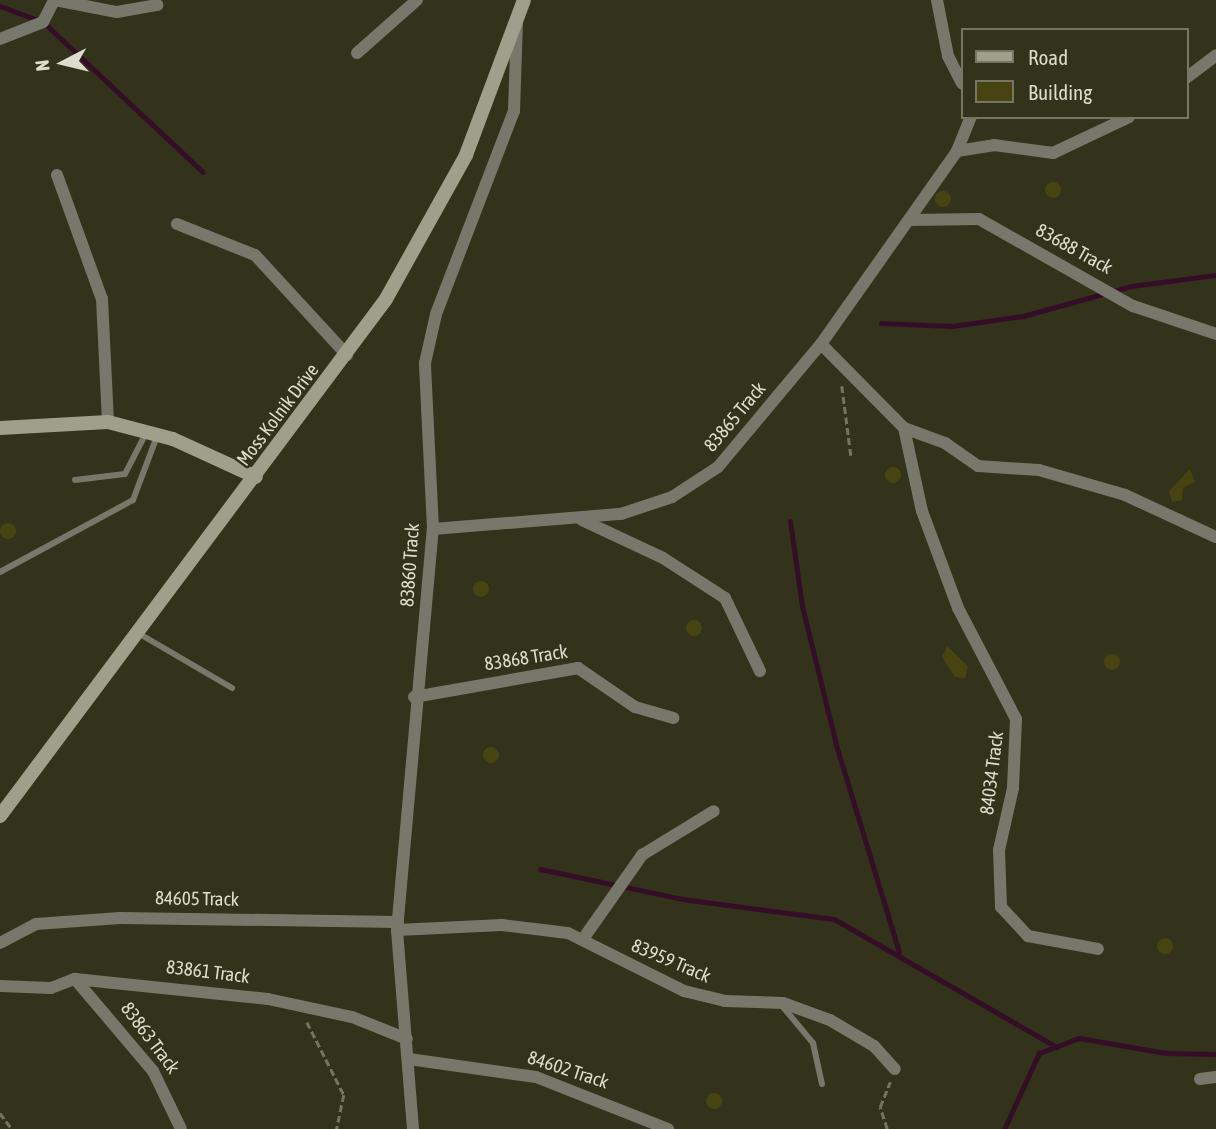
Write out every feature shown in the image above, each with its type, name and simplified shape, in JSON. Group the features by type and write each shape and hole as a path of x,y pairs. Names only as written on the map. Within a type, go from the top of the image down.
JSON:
{"main road":[{"name":"Moss Kolnik Drive","path":"0,816 347,355 450,189 524,0"},
{"path":"2,425 108,422 152,433 256,477"}],"street":[{"path":"6,38 43,22 55,0 104,11 157,5"},
{"path":"357,53 417,0"},
{"path":"937,0 948,56 960,80"},
{"name":"83860 Track","path":"415,1127 398,926 414,697 433,529 425,363 436,314 514,111 517,18"},
{"path":"1188,76 1216,55"},
{"name":"83865 Track","path":"433,529 580,519 651,506 718,467 821,344 957,151 970,119"},
{"path":"957,151 994,145 1053,153 1125,119"},
{"path":"57,175 102,299 108,422"},
{"name":"83688 Track","path":"910,220 979,219 1133,306 1216,334"},
{"path":"177,224 255,255 347,355"},
{"path":"821,344 904,428 945,443 978,466 1039,470 1125,495 1216,537"},
{"name":"84034 Track","path":"904,428 922,511 958,608 1016,719 1016,769 997,876 1001,907 1028,936 1097,949"},
{"path":"580,519 663,558 725,598 760,671"},
{"name":"83868 Track","path":"414,697 578,668 635,707 673,718"},
{"path":"583,939 642,855 714,811"},
{"name":"84605 Track","path":"0,943 36,924 120,918 398,926"},
{"name":"83959 Track","path":"398,926 523,926 583,939 702,997 778,1003 840,1026 874,1046 894,1069"},
{"name":"83861 Track","path":"0,986 51,988 75,979 299,1006 352,1017 407,1040"},
{"name":"83863 Track","path":"75,979 153,1071 181,1129"},
{"name":"84602 Track","path":"409,1059 536,1077 668,1129"},
{"path":"1200,1079 1216,1077"}],"lane":[{"path":"75,480 125,474 152,433"},
{"path":"0,572 134,500 152,433"},
{"path":"138,633 232,688"},
{"path":"778,1003 804,1028 822,1084"}],"path":[{"path":"833,355 851,455"},
{"path":"299,1006 344,1095 337,1129"},
{"path":"887,1129 880,1107 894,1069"},
{"path":"0,1113 12,1129"}],"building":[{"path":"1053,182 1059,184 1059,196 1053,198 1047,196 1045,190 1047,184"},
{"path":"943,191 949,193 949,205 943,207 937,205 935,199 937,193"},
{"path":"890,467 896,467 901,475 899,481 890,483 885,478 885,472"},
{"path":"1190,469 1195,482 1183,488 1182,500 1172,502 1169,491"},
{"path":"5,523 11,523 16,531 14,537 5,539 0,534 0,528"},
{"path":"478,581 484,581 489,589 487,595 478,597 473,592 473,586"},
{"path":"691,620 697,620 702,628 700,634 691,636 686,631 686,625"},
{"path":"947,646 968,666 965,678 955,677 942,657"},
{"path":"1109,654 1115,654 1120,662 1118,668 1109,670 1104,665 1104,659"},
{"path":"488,747 494,747 499,755 497,761 488,763 483,758 483,752"},
{"path":"1162,938 1168,938 1173,946 1171,952 1162,954 1157,949 1157,943"},
{"path":"711,1093 717,1093 722,1101 720,1107 711,1109 706,1104 706,1098"}],"waterway":[{"path":"0,6 43,22 203,172"},
{"path":"881,323 952,326 1023,316 1131,286 1216,275"},
{"path":"790,521 802,606 837,748 899,952"},
{"path":"540,869 682,899 834,919 1057,1047"},
{"path":"1004,1129 1039,1053 1079,1038 1166,1053 1216,1054"}]}
